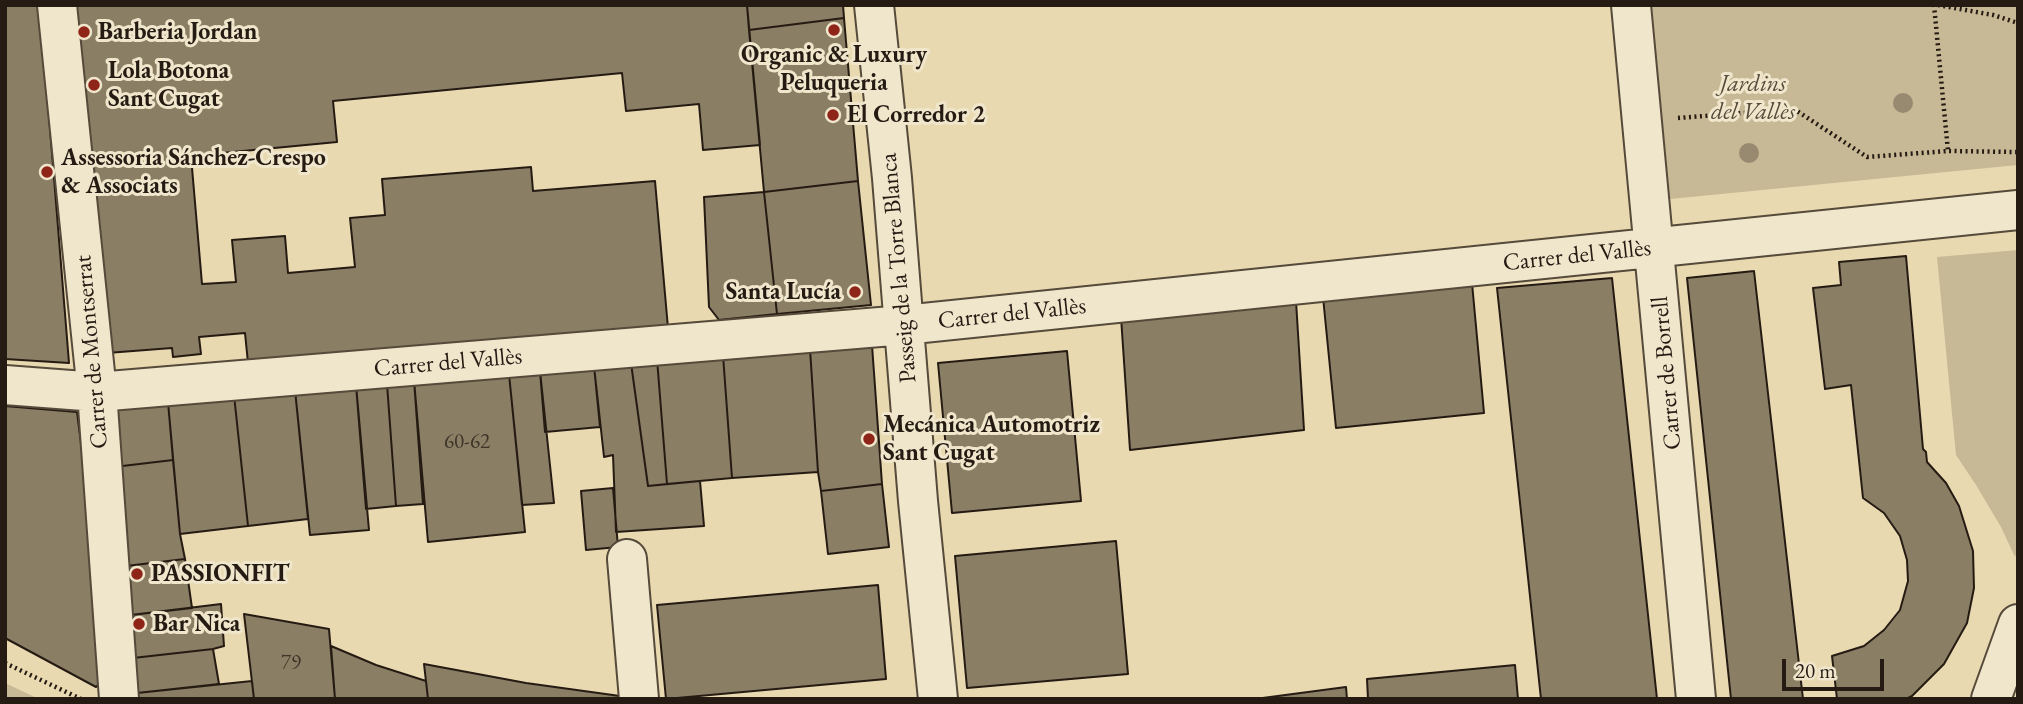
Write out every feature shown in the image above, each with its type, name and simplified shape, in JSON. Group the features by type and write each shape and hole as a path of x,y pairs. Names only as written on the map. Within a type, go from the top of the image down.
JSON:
{"street":[{"name":"Carrer de Montserrat","path":"57,5 97,391 119,699"},
{"name":"Passeig de la Torre Blanca","path":"874,5 891,164 918,501 938,699"},
{"name":"Carrer de Borrell","path":"1632,5 1696,699"},
{"name":"Carrer del Vallès","path":"5,386 97,391 904,325 2018,209"},
{"path":"627,559 639,699"},
{"path":"1991,699 2018,624"}],"path":[{"path":"1948,151 1936,5 1993,15 2018,23"},
{"path":"1643,121 1794,109 1867,157 1948,151 2018,152"},
{"path":"5,663 80,699"}],"green space":[{"name":"Jardins del Vallès","path":"1651,5 2018,5 2018,165 1670,199"},
{"path":"2018,250 2018,548 2015,557 2001,527 1956,455 1937,257"},
{"path":"5,683 39,699 5,699"}],"building":[{"path":"5,5 40,5 69,363 5,359"},
{"path":"73,5 747,5 760,145 703,150 699,104 626,111 622,73 333,101 337,142 191,156 202,284 236,282 232,240 285,236 288,273 355,267 350,218 385,215 382,179 531,167 533,191 655,181 668,328 248,363 245,333 199,337 201,354 173,357 172,348 107,353"},
{"path":"747,5 843,5 844,18 749,30"},
{"path":"844,18 858,181 764,192 749,30"},
{"path":"858,181 871,305 777,314 764,192"},
{"path":"764,192 777,314 719,320 709,307 704,197"},
{"path":"1906,256 1923,449 1927,462 1946,483 1959,506 1973,551 1974,588 1967,623 1944,664 1912,696 1906,699 1837,699 1832,656 1864,646 1884,630 1900,610 1908,581 1907,560 1900,536 1884,513 1863,498 1851,385 1825,389 1813,288 1841,285 1839,262"},
{"path":"1754,271 1803,699 1731,699 1687,278"},
{"path":"1612,278 1657,699 1541,699 1497,288"},
{"path":"1472,283 1484,413 1336,428 1323,297"},
{"path":"1296,301 1304,430 1130,450 1121,317"},
{"path":"872,345 882,484 821,491 810,349"},
{"path":"810,349 818,472 732,478 723,355"},
{"path":"1067,351 1081,501 952,513 938,363"},
{"path":"723,355 732,478 667,484 657,359"},
{"path":"657,359 667,484 648,486 631,363"},
{"path":"631,363 648,486 700,481 704,526 616,532 613,455 604,457 594,366"},
{"path":"594,366 600,427 545,432 540,371"},
{"path":"540,371 554,503 522,505 509,374"},
{"path":"509,374 525,532 428,542 414,380"},
{"path":"414,380 423,504 396,506 387,384"},
{"path":"387,384 396,506 366,509 356,385"},
{"path":"356,385 369,530 310,535 295,390"},
{"path":"295,390 308,519 248,526 234,395"},
{"path":"234,395 248,526 180,534 168,402"},
{"path":"168,402 173,460 114,467 108,406"},
{"path":"5,406 77,412 110,674 96,687 5,638"},
{"path":"173,460 185,559 126,566 114,467"},
{"path":"882,484 889,547 828,554 821,491"},
{"path":"613,488 618,547 586,550 581,491"},
{"path":"1116,541 1128,674 967,688 955,556"},
{"path":"185,559 192,608 131,615 126,566"},
{"path":"878,585 886,679 666,699 657,605"},
{"path":"221,604 224,646 133,658 131,615"},
{"path":"244,614 329,629 335,699 254,699"},
{"path":"331,646 376,665 426,681 428,699 335,699"},
{"path":"213,649 219,684 137,693 133,658"},
{"path":"424,664 526,683 620,696 620,699 428,699"},
{"path":"1515,665 1518,699 1368,699 1367,679"},
{"path":"252,681 254,699 138,699 137,693"},
{"path":"1346,687 1347,699 1255,699"}],"place":[{"name":"Organic & Luxury Peluqueria","path":"834,30"},
{"name":"Barberia Jordan","path":"84,32"},
{"name":"Lola Botona Sant Cugat","path":"94,85"},
{"name":"El Corredor 2","path":"833,115"},
{"name":"Assessoria Sánchez-Crespo & Associats","path":"47,172"},
{"name":"Santa Lucía","path":"855,292"},
{"name":"Mecánica Automotriz Sant Cugat","path":"869,439"},
{"name":"PASSIONFIT","path":"137,574"},
{"name":"Bar Nica","path":"139,624"}]}
